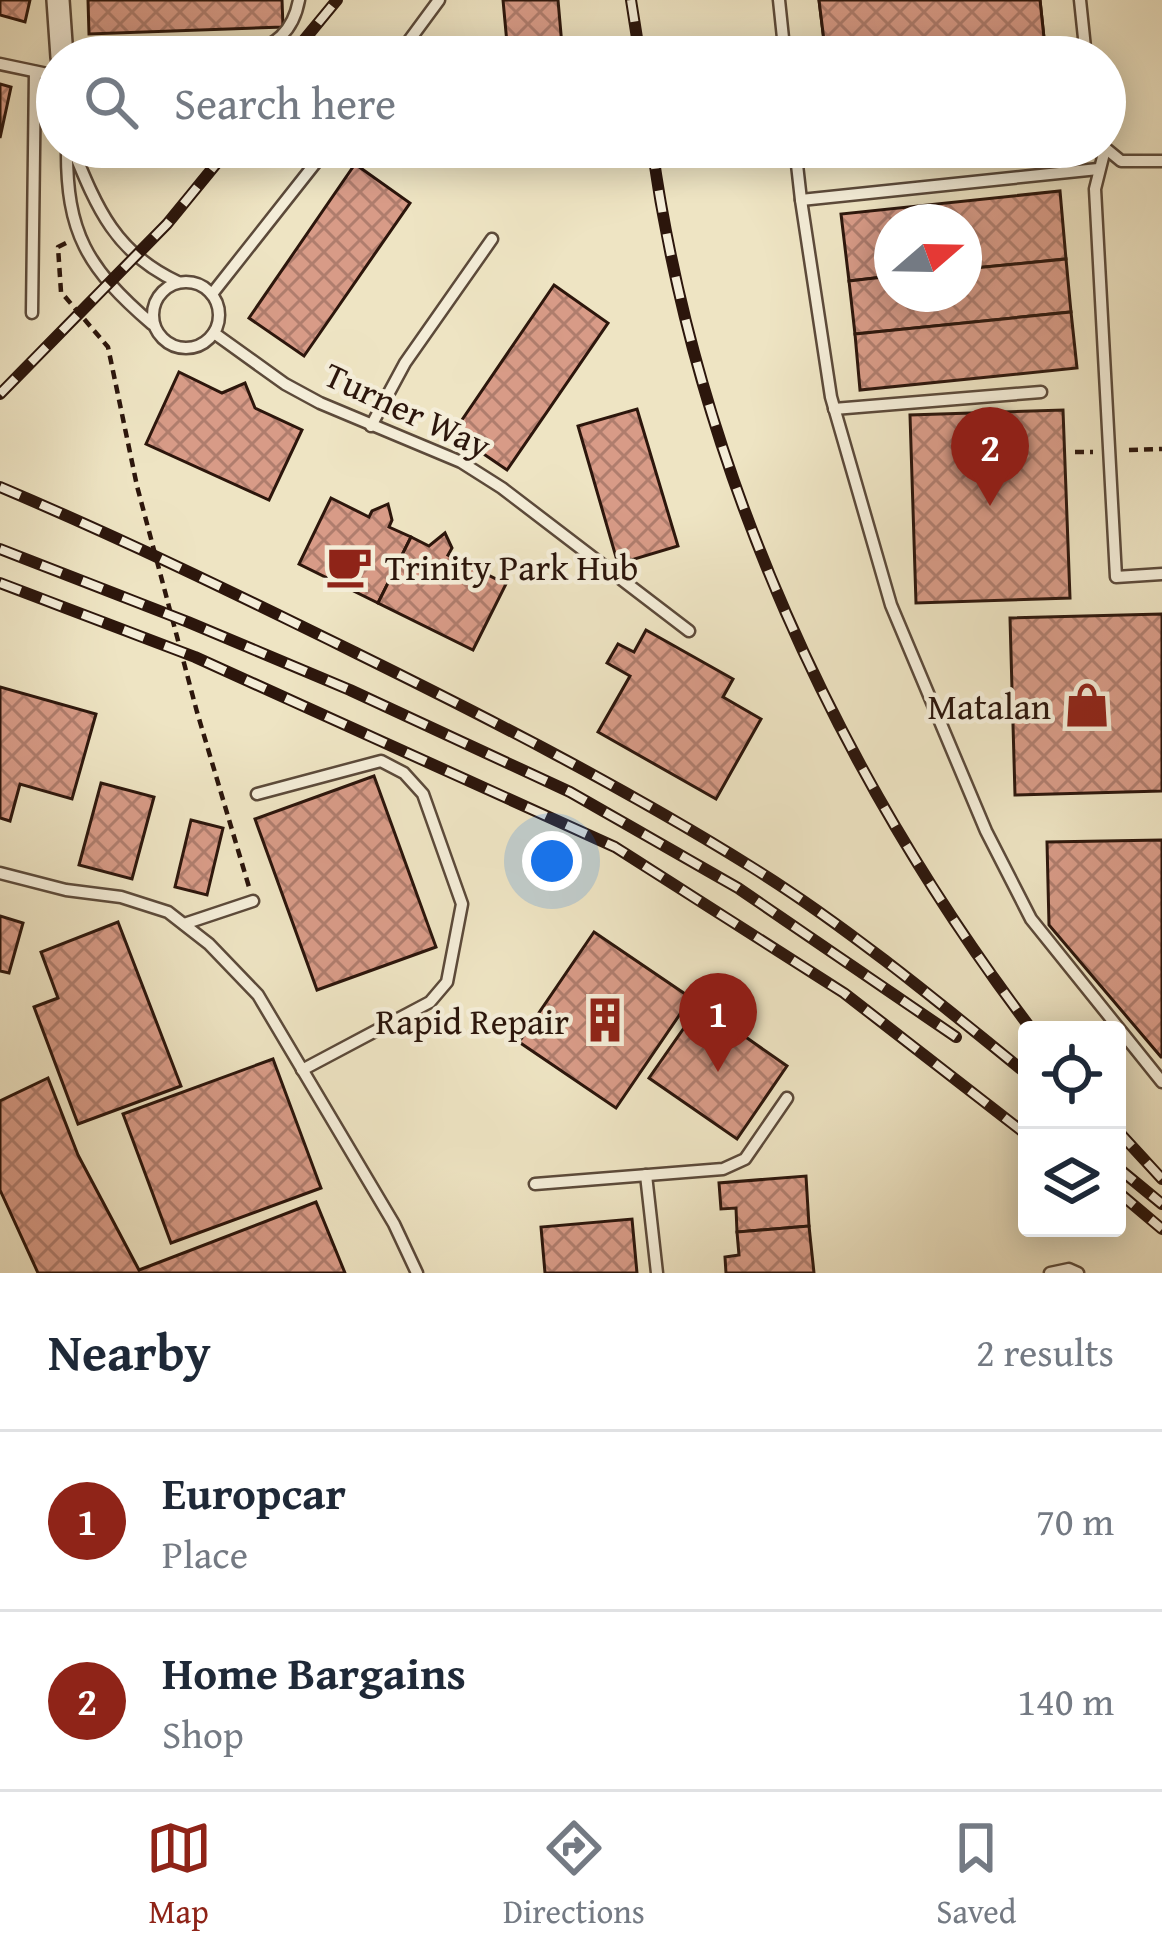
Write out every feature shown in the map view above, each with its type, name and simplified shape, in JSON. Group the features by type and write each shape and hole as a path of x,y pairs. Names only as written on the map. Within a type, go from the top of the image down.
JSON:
{"street":[{"path":"58,0 61,36"}],"lane":[{"path":"282,36 296,17 299,0"},
{"path":"412,36 439,0"},
{"path":"779,0 783,36"},
{"path":"1080,0 1084,36"},
{"path":"0,64 35,72 32,313"},
{"path":"1126,160 1162,160"},
{"path":"69,168 68,195 77,239 94,266 158,335 176,348 198,347 214,333 219,313 212,294 197,284 178,282 152,270 111,230 79,168"},
{"path":"212,294 311,168"},
{"path":"797,168 834,409 892,605 986,831 1031,919 1162,1082"},
{"path":"801,200 1098,170 1095,188 1115,577 1162,574"},
{"path":"371,427 398,374 492,239"},
{"path":"153,325 154,303 178,282"},
{"name":"Turner Way","path":"214,333 285,384 371,427 461,462 689,631"},
{"path":"834,409 1041,392"},
{"path":"257,794 381,761 404,773 423,794 462,904 447,982 430,1001 302,1070"},
{"path":"0,873 67,890 121,897 169,912 209,944 258,995 394,1224 417,1273"},
{"path":"184,924 253,901"},
{"path":"536,1184 723,1169 745,1159 788,1098"},
{"path":"646,1175 657,1273"},
{"path":"1051,1273 1069,1269 1078,1273"}],"path":[{"path":"77,239 58,247 61,292 108,347 137,486 196,712 253,901"}],"building":[{"path":"0,0 30,0 25,22 0,15"},
{"path":"88,0 282,0 283,27 89,34"},
{"path":"503,0 558,0 561,36 506,36"},
{"path":"819,0 1040,0 1044,36 823,36"},
{"path":"819,0 1040,0 1044,36 823,36"},
{"path":"0,84 11,87 0,138"},
{"path":"352,168 361,168 410,203 304,356 249,318"},
{"path":"1060,191 1066,259 982,267 982,204 936,204"},
{"path":"874,211 874,278 849,281 841,214"},
{"path":"1066,259 1071,312 855,334 849,281 874,278 874,312 982,312 982,267"},
{"path":"554,285 608,323 507,470 453,433"},
{"path":"1071,312 1077,368 860,390 855,334"},
{"path":"179,372 222,393 245,383 255,408 302,430 269,500 146,444"},
{"path":"637,409 678,546 618,564 578,426"},
{"path":"1063,410 1070,598 916,603 910,415"},
{"path":"331,498 369,517 388,504 389,527 411,537 378,603 299,564"},
{"path":"445,533 452,548 448,555 506,584 473,650 378,603 411,537 429,546"},
{"name":"Matalan","path":"1162,614 1162,791 1015,795 1010,618"},
{"path":"646,630 733,679 723,697 761,719 716,799 598,732 630,676 607,663 618,644 634,652"},
{"path":"0,687 96,714 72,799 20,784 10,821 0,818"},
{"path":"374,776 436,947 317,990 255,819"},
{"path":"101,783 154,797 132,879 79,865"},
{"path":"191,820 223,828 207,895 175,887"},
{"path":"1162,840 1161,1057 1049,925 1047,842"},
{"path":"0,916 23,923 9,973 0,971"},
{"path":"118,922 181,1086 78,1124 34,1007 58,998 41,952"},
{"name":"Rapid Repair","path":"594,932 691,998 616,1108 519,1042"},
{"path":"700,1005 787,1066 737,1139 649,1078"},
{"path":"273,1059 321,1188 171,1243 123,1114"},
{"path":"48,1078 78,1155 139,1270 316,1202 345,1273 38,1273 0,1190 0,1101"},
{"path":"806,1176 809,1226 737,1232 736,1208 721,1209 719,1183"},
{"path":"632,1219 637,1273 545,1273 541,1227"},
{"path":"809,1226 814,1273 726,1273 725,1257 739,1255 737,1232"}],"railway":[{"path":"307,36 337,0"},
{"path":"631,0 637,36"},
{"path":"0,394 167,224 213,168"},
{"path":"656,168 673,267 703,384 741,500 786,612 838,722 897,829 1026,1021"},
{"path":"0,487 356,653 654,809 821,913 1018,1067"},
{"path":"0,549 350,690 570,792 738,888 956,1037"},
{"path":"0,583 195,657 615,847 844,993 1019,1129"},
{"path":"1126,1140 1162,1179"},
{"path":"1126,1174 1162,1204"},
{"path":"1126,1199 1162,1229"}],"place":[{"name":"Home Bargains","path":"990,506"},
{"name":"Trinity Park Hub","path":"349,566"},
{"name":"Matalan","path":"1087,705"},
{"name":"Rapid Repair","path":"605,1020"},
{"name":"Europcar","path":"718,1072"}]}
